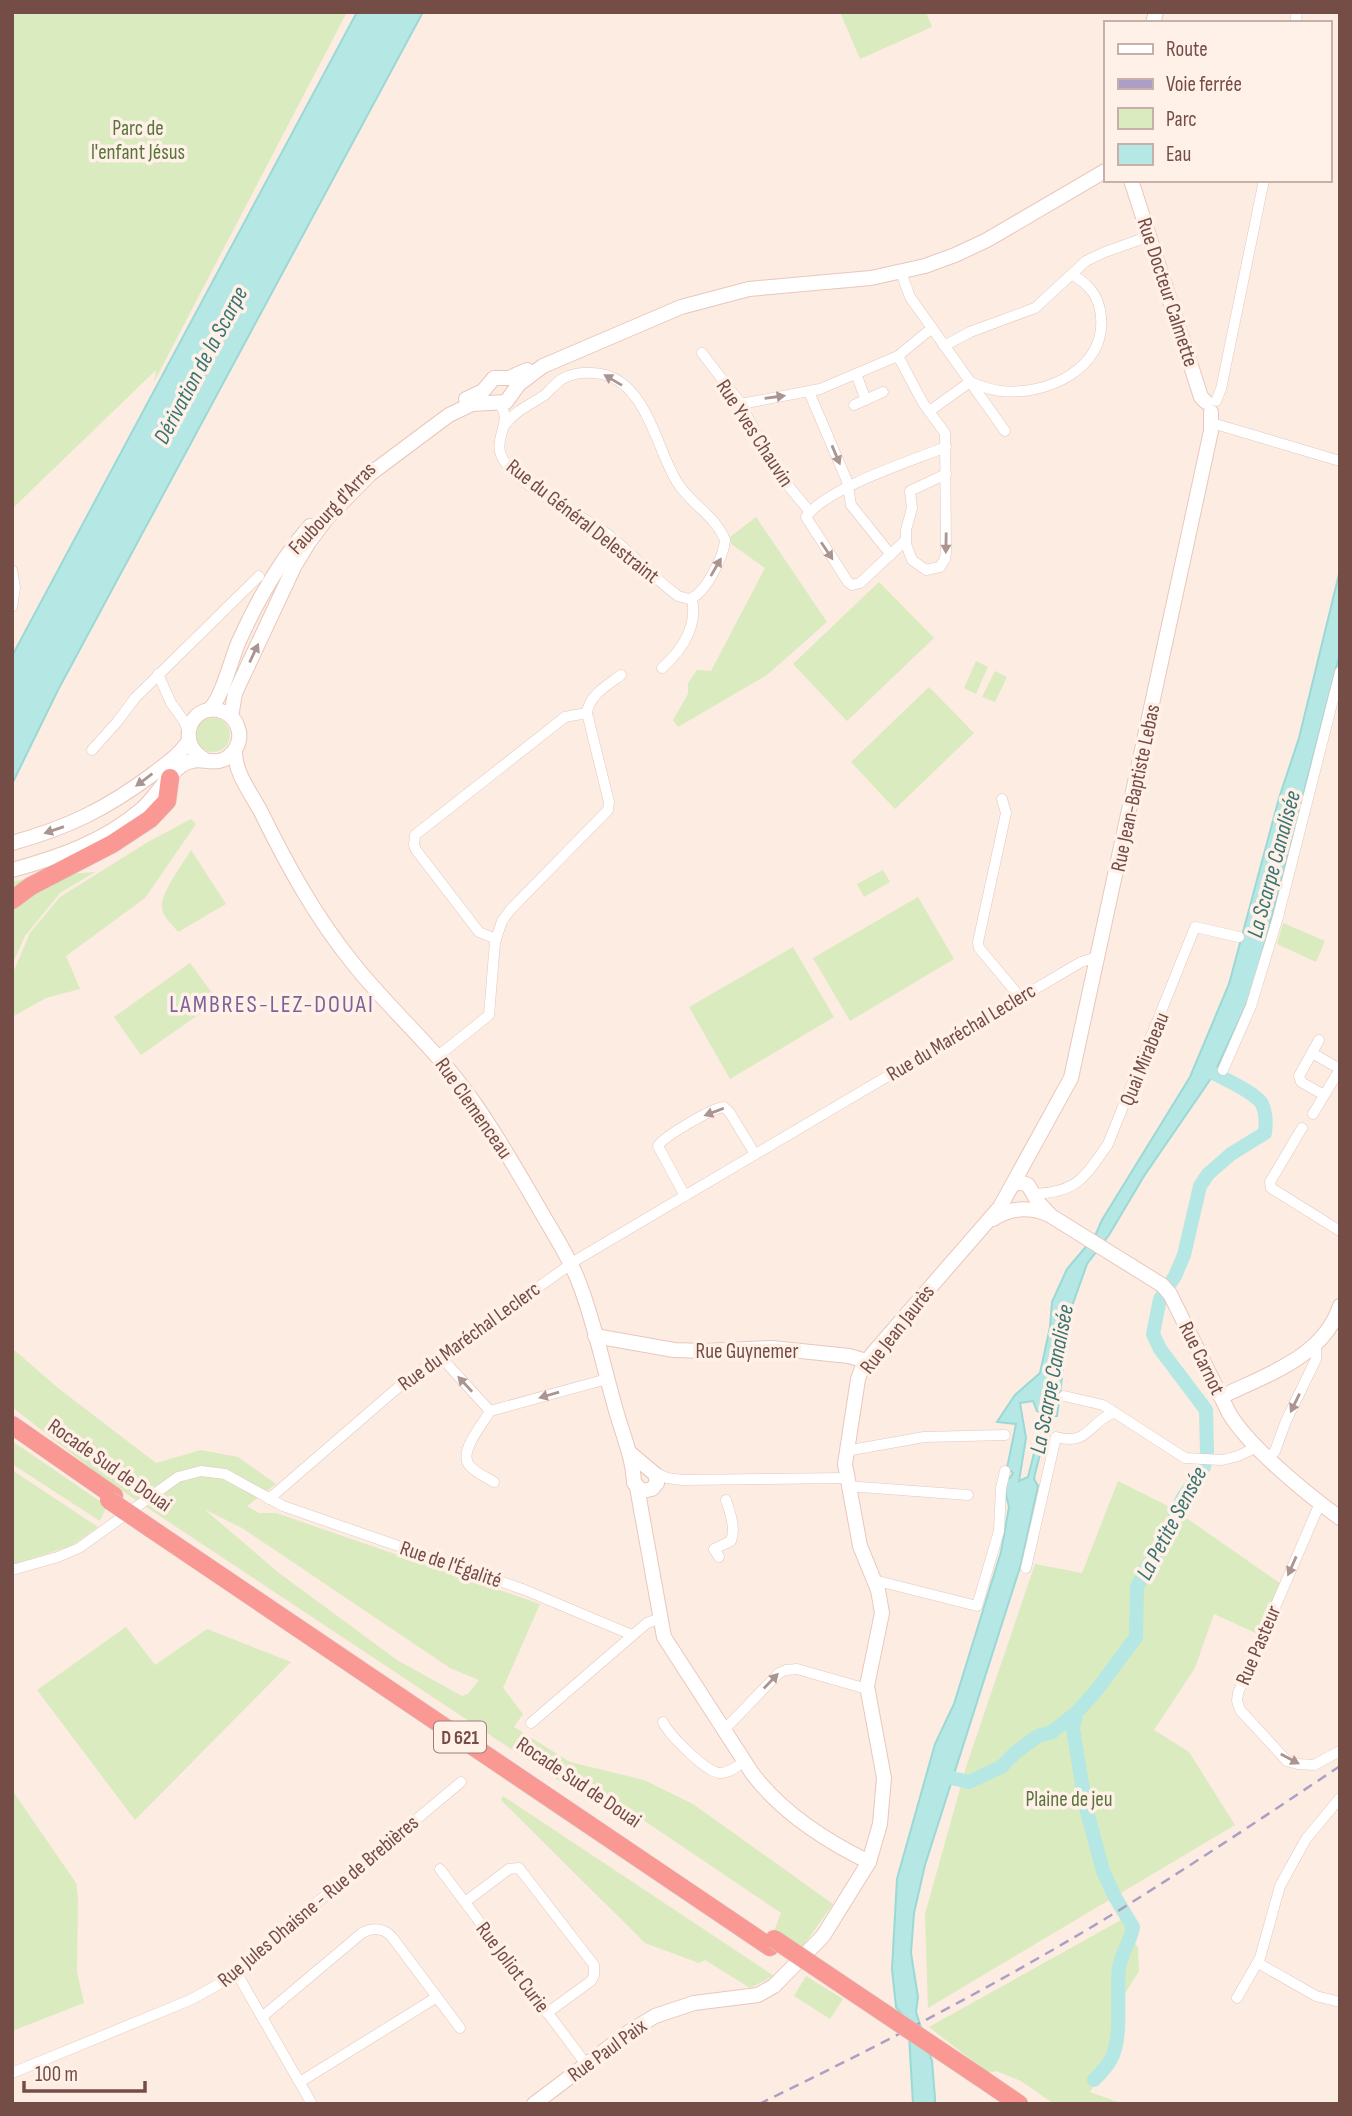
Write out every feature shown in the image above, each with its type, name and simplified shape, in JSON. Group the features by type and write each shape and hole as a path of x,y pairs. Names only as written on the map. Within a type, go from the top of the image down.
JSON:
{"highway":[{"path":"12,901 31,886 112,844 150,819 167,801 170,778"},
{"path":"12,1416 81,1473"},
{"name":"Rocade Sud de Douai","path":"12,1425 81,1473 111,1498"},
{"name":"Rocade Sud de Douai","path":"12,1432 979,2082 1019,2104"},
{"name":"Rocade Sud de Douai","path":"979,2082 1005,2104"}],"street":[{"path":"558,358 533,372 506,402 497,403 488,396 487,388 493,380 513,376 681,307 719,295 767,286 860,279 901,272 967,250 1104,175"},
{"name":"Rue Docteur Calmette","path":"1132,182 1201,397 1211,410"},
{"name":"Rue Jean-Baptiste Lebas","path":"1010,1191 1071,1078 1156,692 1211,410 1221,389 1264,182"},
{"path":"944,346 977,329 1035,308 1086,261 1150,236"},
{"path":"901,272 908,293 1005,431"},
{"path":"970,382 1001,391 1035,389 1061,380 1088,360 1101,336 1100,303 1090,288 1072,274"},
{"path":"741,404 809,392 856,374 898,356 932,328"},
{"name":"Rue Yves Chauvin","path":"702,353 741,404 778,472 810,512 806,517 808,522 850,584 858,585 905,541"},
{"path":"898,356 923,403 931,410 945,433 946,447 946,474 946,552 944,563 933,570 920,568 910,557 905,541 911,512 911,489 946,474"},
{"name":"Rue du Général Delestraint","path":"497,403 505,412 499,449 510,468 547,497 610,536 674,593 682,598 692,599 702,590 721,558 724,540 712,519 680,487 636,398 611,376 588,373 562,380 514,414 504,426"},
{"path":"856,374 866,400"},
{"path":"502,377 510,382 517,404 528,404"},
{"path":"931,410 970,382"},
{"name":"Faubourg d'Arras","path":"204,712 218,700 232,659 253,612 285,559 307,530 373,464 435,417 487,388"},
{"path":"809,392 848,486 851,505 891,555"},
{"path":"854,405 883,392"},
{"name":"Faubourg d'Arras","path":"231,717 232,700 265,629 300,558 322,524 370,474 449,415 472,404 497,403"},
{"path":"1211,410 1340,461"},
{"path":"810,512 848,486 946,447"},
{"path":"12,607 13,576"},
{"path":"92,750 158,674 259,576"},
{"path":"662,668 678,652 690,631 695,614 692,599"},
{"path":"1223,1070 1252,1003 1278,917 1340,672"},
{"path":"12,870 61,855 102,837 140,811 184,764 226,758 235,750 239,732 231,717 220,711 190,713 182,708 158,674"},
{"path":"158,674 171,703 184,721 193,751 209,760"},
{"path":"438,1056 489,1015 496,939 500,926 511,909 608,810 609,802 587,708 594,695 621,675"},
{"path":"12,843 60,828 102,809 180,752 192,721 204,712"},
{"path":"496,939 477,930 416,850 415,835 565,717 587,713"},
{"name":"Rue Clemenceau","path":"235,750 237,769 296,881 344,952 438,1056 492,1129 571,1264 586,1302 609,1336 601,1354 624,1440 647,1480 643,1524 660,1618 669,1645 744,1762 769,1793 826,1838 869,1862"},
{"name":"Rue Clemenceau","path":"209,760 228,769 254,798"},
{"path":"1002,799 1006,813 978,942 979,948 1020,998"},
{"name":"Quai Mirabeau","path":"1032,1191 1058,1192 1070,1188 1087,1173 1108,1144 1195,927 1239,937"},
{"name":"Rue du Maréchal Leclerc","path":"269,1499 382,1400 571,1264 1085,960 1097,957"},
{"path":"1319,1040 1300,1073 1300,1080 1324,1096"},
{"path":"1312,1053 1340,1069 1313,1114"},
{"path":"685,1196 658,1151 658,1144 717,1108 724,1107 728,1110 755,1154"},
{"path":"1302,1128 1270,1182 1271,1188 1340,1231"},
{"name":"Rue Jean-Baptiste Lebas","path":"1029,1154 1027,1171 1032,1191"},
{"path":"1019,1182 1032,1191 1033,1203 1021,1209 1010,1205 1010,1191 1019,1182"},
{"name":"Rue Jean Jaurès","path":"867,1689 882,1618 880,1595 860,1546 846,1482 846,1451 858,1381 866,1361 986,1224 1010,1191"},
{"name":"Rue Carnot","path":"1032,1191 1051,1216"},
{"name":"Rue Carnot","path":"1021,1209 1051,1216 1157,1281 1170,1294 1236,1424 1269,1458 1340,1518"},
{"name":"Rue Jean Jaurès","path":"986,1224 1003,1213 1021,1209"},
{"path":"1221,1397 1315,1346 1331,1328 1340,1306"},
{"path":"601,1354 609,1336"},
{"name":"Rue Guynemer","path":"609,1336 659,1348 785,1349 849,1356 866,1361"},
{"path":"1269,1458 1275,1451 1286,1421 1316,1359 1315,1346"},
{"path":"440,1356 490,1411"},
{"path":"494,1482 469,1466 466,1458 467,1449 490,1411 607,1379"},
{"path":"1064,1396 1103,1405 1181,1456 1211,1461 1238,1456 1257,1447"},
{"path":"1026,1569 1056,1437 1074,1440 1081,1438 1107,1415 1113,1413"},
{"path":"846,1451 924,1437 1005,1435"},
{"name":"Rue de l'Égalité","path":"12,1570 79,1548 162,1486 186,1474 209,1471 225,1474 283,1506 526,1590 632,1636"},
{"path":"874,1580 977,1606 998,1534 1005,1471"},
{"path":"647,1480 846,1482 968,1494"},
{"path":"719,1557 715,1549 731,1541 733,1536 725,1480"},
{"name":"Rue Pasteur","path":"1320,1503 1238,1693 1237,1701 1240,1710 1254,1726 1292,1763 1314,1765 1340,1751"},
{"path":"531,1723 647,1623 660,1618"},
{"path":"724,1730 779,1673 786,1670 797,1669 867,1689"},
{"name":"Rue Paul Paix","path":"534,2104 636,2027 663,2013 694,2003 752,1996 769,1989 789,1972 827,1930 869,1862 880,1824 884,1778 867,1689"},
{"path":"663,1722 671,1737 716,1772 728,1771 744,1762"},
{"name":"Rue Jules Dhaisne - Rue de Brebières","path":"12,2073 199,1996 236,1972 461,1782"},
{"path":"1237,1998 1258,1963 1280,1886 1306,1839 1340,1798"},
{"path":"465,1902 516,1867 524,1872 594,1965 591,1981 547,2013"},
{"name":"Rue Joliot Curie","path":"440,1869 586,2064"},
{"path":"262,2017 362,1934 374,1929 393,1937 460,2028"},
{"path":"1258,1963 1316,1996 1340,2002"},
{"path":"236,1972 312,2104"},
{"path":"300,2082 438,1997"}],"green space":[{"name":"Parc de l'enfant Jésus","path":"12,12 347,12 154,382 156,370 12,509"},
{"path":"840,12 926,12 932,27 860,59"},
{"path":"756,517 827,622 767,675 678,727 673,720 688,694 688,683 697,670 711,671 765,568 731,544 730,537"},
{"path":"879,582 934,638 847,721 793,664"},
{"path":"976,661 988,667 976,694 964,688"},
{"path":"995,671 1007,677 995,702 982,697"},
{"path":"929,687 974,733 895,809 851,762"},
{"path":"213,718 225,723 230,735 225,747 213,752 201,747 196,735 201,723"},
{"path":"191,819 196,824 145,898 66,956 80,989 46,998 12,1017 12,975 30,933 60,897 148,842"},
{"path":"191,850 226,904 178,932 164,915 162,903 168,887"},
{"path":"883,870 890,882 864,897 857,884"},
{"path":"95,872 60,893 25,936 12,965 12,882 32,877"},
{"path":"918,897 954,959 850,1021 813,958"},
{"path":"1283,923 1325,941 1316,962 1277,944"},
{"path":"793,947 834,1017 730,1079 689,1007"},
{"path":"190,963 218,1001 141,1055 114,1017"},
{"path":"12,1348 58,1388 156,1463 201,1450 238,1457 276,1484 247,1506 259,1513 276,1513 540,1604 503,1688 523,1714 514,1727 570,1762 644,1780 693,1804 833,1904 801,1949 774,1931 781,1913 609,1797 573,1790 107,1481 12,1407","holes":["204,1509 242,1528 450,1668 479,1680 468,1694 462,1696 397,1660 279,1573"]},
{"path":"12,1441 107,1506 100,1521 12,1464"},
{"path":"12,1470 98,1527 71,1546 12,1565"},
{"name":"Plaine de jeu","path":"1118,1481 1172,1508 1281,1584 1258,1634 1214,1614 1195,1668 1154,1730 1189,1752 1235,1825 928,2008 925,1914 967,1764 1035,1564 1082,1573"},
{"path":"126,1627 155,1665 207,1629 291,1662 135,1820 37,1690"},
{"path":"12,1790 76,1883 77,1972 84,2003 12,2031"},
{"path":"503,1796 774,1976 750,1988 705,1960 699,1963 645,1943 501,1800"},
{"path":"1121,1920 1138,1948 1139,1971 1121,2000 1121,2043 1090,2092 1123,2104 1054,2104 1021,2081 996,2071 988,2073 929,2027"},
{"path":"806,1976 843,1999 830,2019 794,1996"}],"water":[{"name":"Dérivation de la Scarpe","path":"357,12 423,12 58,690 12,784 12,656"},
{"name":"La Scarpe Canalisée","path":"1340,570 1340,653 1248,1001 1214,1074 1144,1176 1109,1235 1087,1264 1071,1309 1057,1416 1051,1416 1049,1419 1035,1474 1034,1479 1038,1486 1021,1564 925,1865 914,1913 911,1953 918,1997 916,2012 932,2061 935,2104 913,2104 909,2035 905,2018 896,2007 892,1969 897,1879 935,1744 954,1704 1001,1552 1009,1507 1005,1491 1006,1477 1010,1478 1013,1473 1007,1468 1016,1424 997,1422 1015,1395 1040,1373 1050,1327 1052,1302 1067,1269 1095,1236 1102,1220 1190,1077 1229,984 1279,798 1299,738","holes":["1033,1401 1037,1411 1044,1414 1028,1477 1019,1481 1026,1438 1020,1403"]}],"waterway":[{"name":"La Petite Sensée","path":"939,1775 969,1782 1001,1767 1038,1736 1052,1732 1076,1713 1096,1691 1136,1637 1137,1587 1165,1542 1182,1499 1204,1467 1207,1453 1206,1410 1160,1349 1153,1334 1160,1299 1175,1276 1184,1255 1200,1186 1208,1174 1231,1154 1265,1133 1266,1122 1262,1104 1258,1099 1203,1068"},
{"name":"La Petite Sensée","path":"1076,1713 1073,1729 1086,1808 1103,1871 1133,1927 1119,1968 1115,2050 1108,2065 1094,2080"}],"railway":[{"path":"759,2104 941,2012 1030,1963 1118,1911 1340,1766"}],"district":[{"name":"LAMBRES-LEZ-DOUAI","path":"272,1004"}]}
